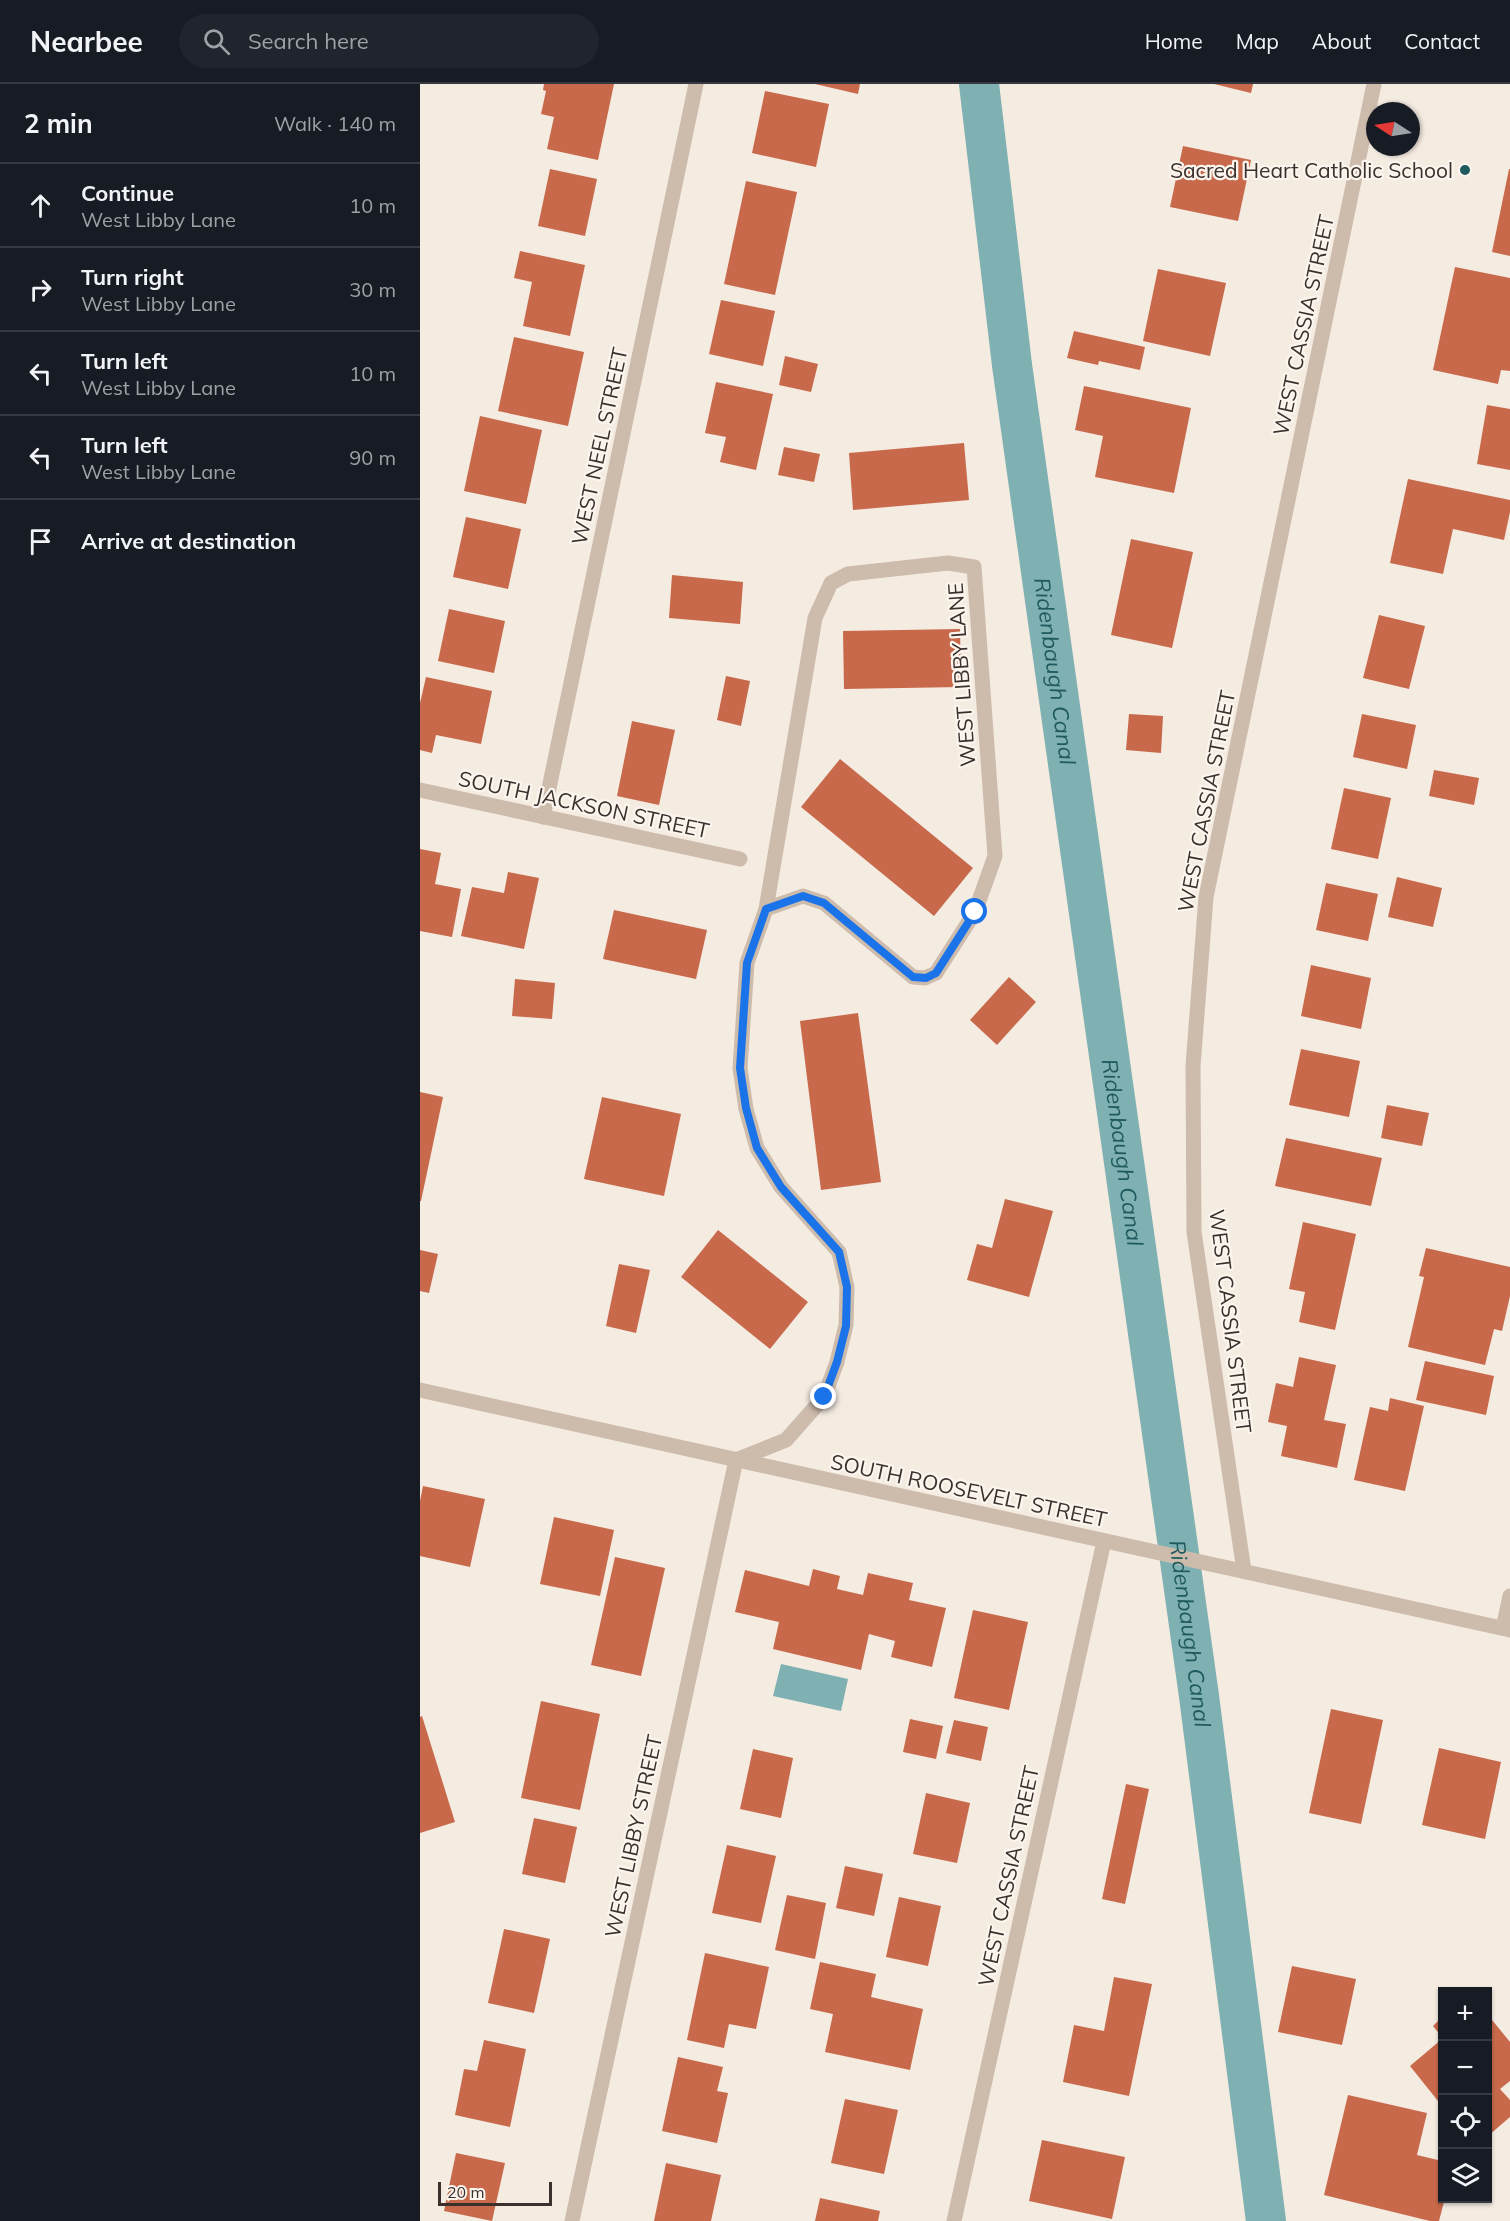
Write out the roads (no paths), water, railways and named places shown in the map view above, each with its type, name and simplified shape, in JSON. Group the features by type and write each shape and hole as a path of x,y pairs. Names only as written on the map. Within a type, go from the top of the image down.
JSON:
{"street":[{"name":"WEST NEEL STREET","path":"543,817 696,84"},
{"name":"WEST CASSIA STREET","path":"1244,1571 1194,1232 1193,1066 1206,897 1374,84"},
{"name":"WEST LIBBY LANE","path":"736,1460 786,1440 824,1397 837,1362 846,1326 847,1287 839,1252 781,1187 757,1148 746,1108 740,1068 747,963 766,909 815,618 831,583 848,574 948,563 974,567 995,856 975,912 936,973 926,978 913,977 824,903 803,896 766,909"},
{"name":"SOUTH JACKSON STREET","path":"420,790 740,859"},
{"name":"SOUTH ROOSEVELT STREET","path":"420,1390 1507,1629"},
{"name":"WEST LIBBY STREET","path":"572,2221 736,1460"},
{"name":"WEST CASSIA STREET","path":"954,2221 1104,1541"},
{"path":"1507,1629 1510,1596"}],"water":[{"path":"781,1664 848,1679 841,1711 773,1696"}],"waterway":[{"name":"Ridenbaugh Canal","path":"979,84 1012,365 1199,1696 1266,2221"}],"place":[{"name":"Sacred Heart Catholic School","path":"1465,170"}]}
